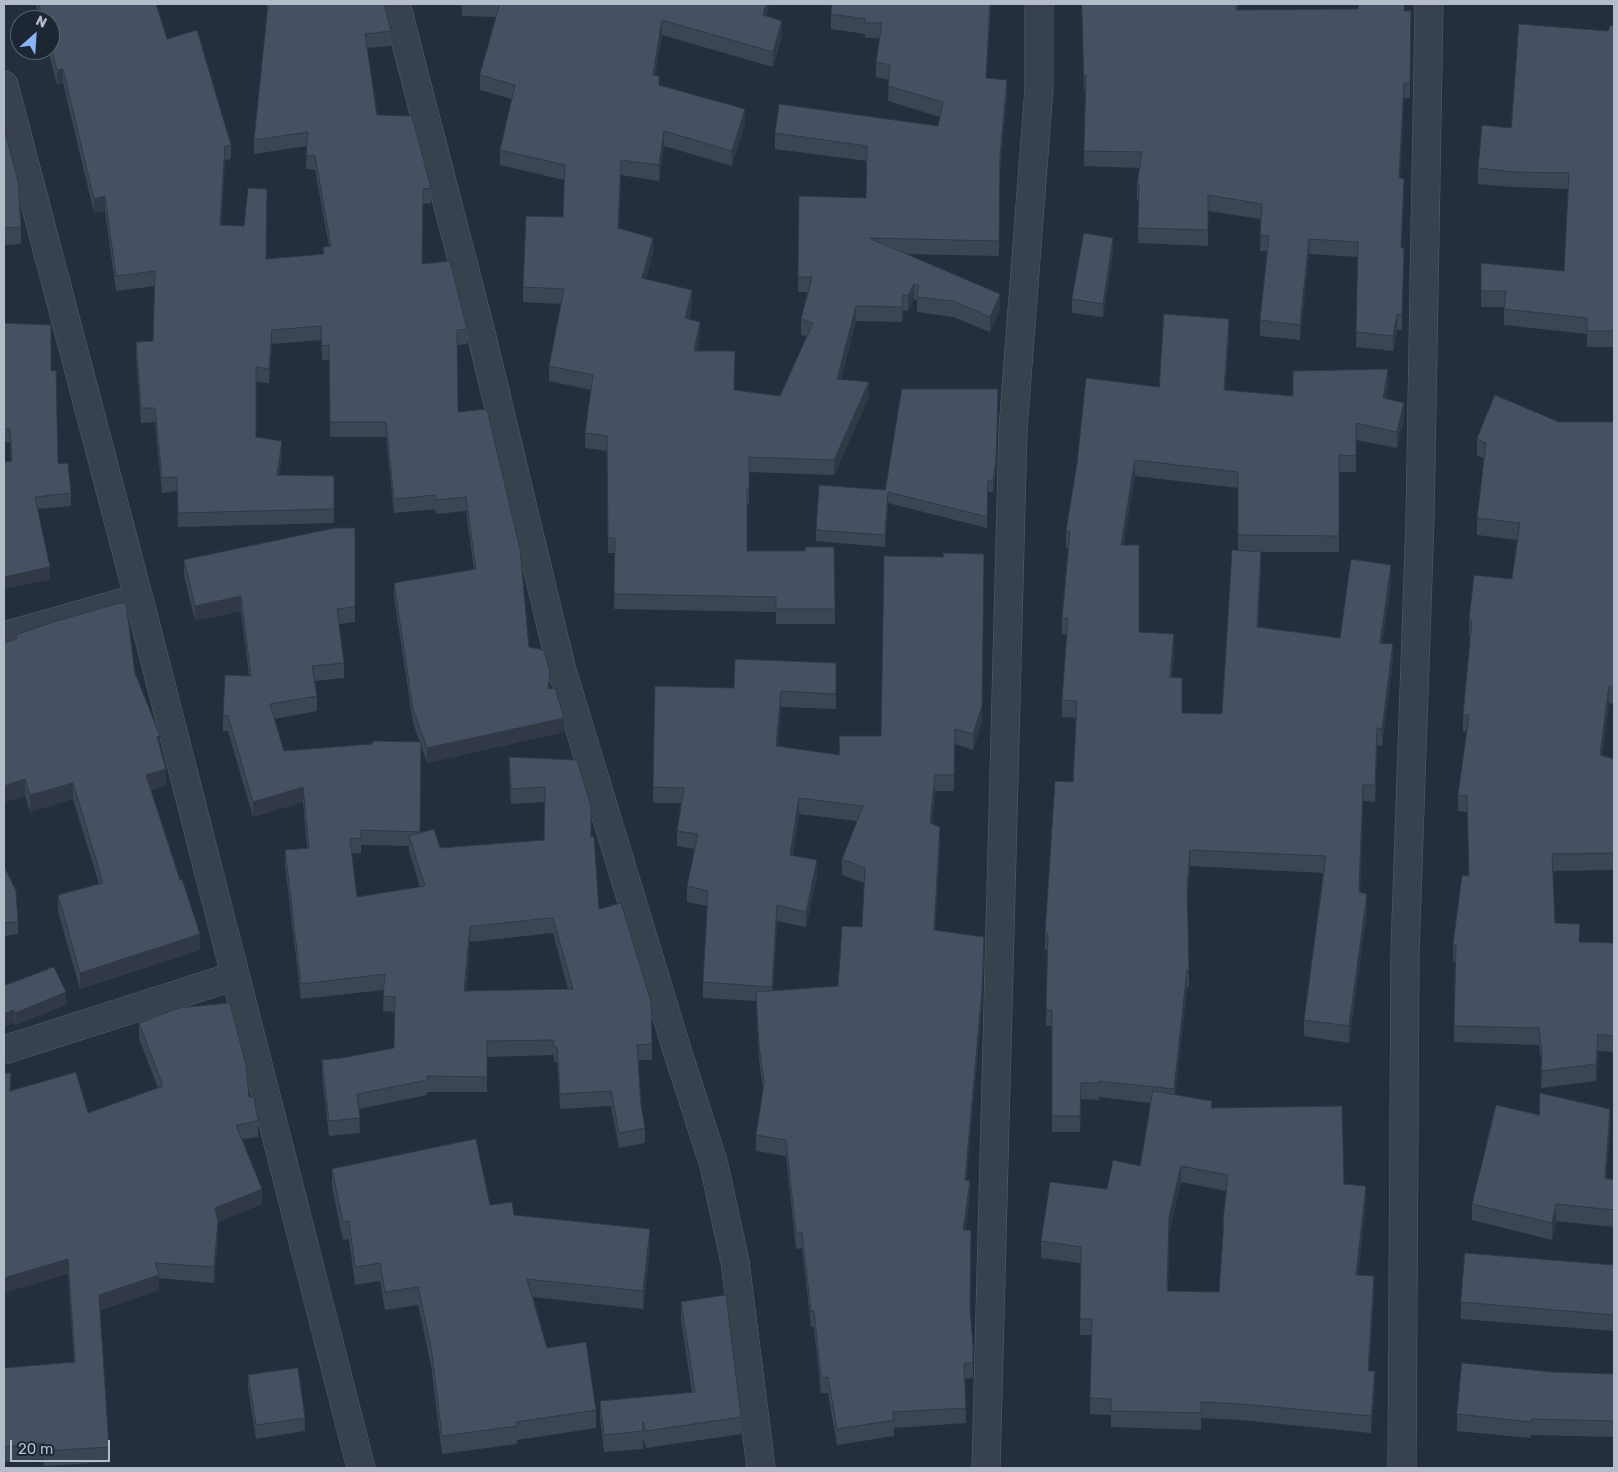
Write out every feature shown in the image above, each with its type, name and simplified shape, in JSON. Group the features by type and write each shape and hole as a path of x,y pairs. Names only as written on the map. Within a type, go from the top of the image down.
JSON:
{"street":[{"path":"396,4 481,333 561,667 677,1050 714,1165 734,1262 761,1468"},
{"path":"986,1468 1013,429 1039,88 1039,4"},
{"path":"1402,1468 1405,951 1420,518 1429,4"},
{"path":"4,85 139,598 361,1468"},
{"path":"4,636 139,598"},
{"path":"4,1050 235,976"}],"building":[{"path":"39,4 156,4 167,39 197,30 231,145 225,146 220,225 244,226 248,188 267,189 266,259 324,254 323,247 331,246 315,156 306,155 308,132 254,140 268,4 384,4 391,31 365,34 377,115 412,116 431,188 423,189 422,264 450,261 467,329 457,330 458,412 487,409 520,549 529,647 544,650 550,672 548,689 555,688 564,718 427,748 413,709 394,583 476,569 466,497 436,500 435,495 394,499 386,422 330,422 329,345 322,346 321,326 272,330 269,369 256,367 256,437 282,441 277,475 334,476 334,509 178,513 177,477 162,478 155,408 141,408 136,342 153,341 155,271 116,276 105,196 94,199 63,69 57,70 54,60 60,60 60,10 40,10"},
{"path":"500,4 766,4 763,15 782,21 773,52 662,20 653,75 659,76 659,85 745,109 732,151 664,131 659,165 621,160 618,228 653,238 642,278 692,290 685,318 700,322 694,351 735,351 734,390 780,396 813,323 801,319 812,277 798,277 799,196 866,198 867,146 775,133 779,104 938,126 943,102 888,86 890,65 876,62 882,23 865,23 865,19 831,14 832,4 990,4 986,78 1007,80 1000,155 999,241 869,238 1000,294 990,317 953,301 917,297 919,285 914,284 908,296 903,295 902,307 856,306 837,379 869,382 834,460 749,457 747,551 805,551 805,547 834,547 835,609 776,609 776,597 614,594 615,538 608,538 607,436 585,433 593,375 549,366 564,289 523,287 526,216 563,217 565,165 500,150 515,85 480,75"},
{"path":"1082,4 1237,4 1236,10 1358,9 1359,4 1404,4 1404,11 1411,11 1410,83 1404,83 1399,178 1404,179 1401,248 1404,248 1402,315 1397,314 1393,336 1356,332 1358,242 1309,239 1300,325 1260,320 1269,236 1260,235 1262,204 1208,195 1208,230 1138,228 1139,184 1137,184 1142,152 1084,151 1086,75 1084,75"},
{"path":"1519,24 1608,31 1610,25 1614,26 1614,331 1587,331 1587,318 1504,309 1506,291 1481,291 1481,263 1564,271 1569,173 1513,172 1478,168 1482,125 1511,128"},
{"path":"4,128 18,181 21,227 4,228"},
{"path":"1084,233 1113,238 1103,304 1072,299"},
{"path":"1164,314 1229,319 1224,390 1293,396 1293,371 1388,369 1383,398 1404,403 1397,432 1356,423 1356,456 1339,455 1339,536 1238,535 1238,472 1135,460 1121,545 1139,545 1139,632 1174,634 1170,677 1182,678 1182,713 1222,714 1232,550 1261,552 1257,627 1340,638 1351,559 1391,565 1380,643 1393,644 1382,729 1377,728 1375,785 1363,785 1359,892 1367,894 1349,1026 1304,1020 1326,856 1190,850 1187,887 1189,970 1187,970 1174,1089 1099,1081 1099,1083 1081,1083 1080,1116 1052,1116 1052,1010 1046,1010 1048,934 1045,933 1055,781 1073,782 1077,701 1062,700 1068,618 1062,618 1070,532 1066,531 1077,463 1086,378 1159,387"},
{"path":"4,323 51,325 51,371 56,370 58,464 68,463 71,493 35,497 50,567 4,577 4,462 12,461 10,429 4,430"},
{"path":"902,389 998,389 996,460 993,481 988,480 987,517 888,492 885,535 816,530 819,485 885,490"},
{"path":"1495,395 1559,422 1614,422 1614,687 1609,686 1600,755 1614,759 1614,853 1552,854 1555,923 1580,924 1579,942 1614,943 1614,1036 1598,1034 1596,1064 1541,1071 1542,1054 1539,1028 1454,1026 1456,945 1453,944 1462,875 1469,876 1467,796 1458,795 1469,715 1463,715 1472,620 1469,620 1474,575 1512,579 1520,523 1477,518 1486,443 1477,439"},
{"path":"335,528 355,528 355,607 337,609 344,663 312,666 317,696 270,704 284,751 372,744 373,741 421,742 420,832 361,830 361,838 350,839 357,897 425,886 409,836 434,829 440,848 544,840 545,787 511,789 509,757 577,760 591,806 591,837 594,837 599,909 621,903 651,1002 652,1044 637,1045 641,1105 645,1128 619,1133 611,1091 560,1094 557,1047 554,1047 554,1040 487,1041 487,1077 427,1076 427,1080 357,1094 360,1118 329,1121 322,1060 394,1048 395,997 383,996 385,974 301,984 285,850 309,848 303,787 253,802 228,716 223,716 225,675 251,676 241,596 195,606 184,560","holes":["553,918 573,989 464,991 470,927"]},
{"path":"943,553 984,554 982,706 973,734 955,729 954,775 935,775 930,823 940,827 934,930 984,937 982,990 965,1180 970,1181 963,1230 971,1230 970,1310 973,1363 964,1363 966,1408 893,1412 894,1420 837,1429 828,1377 821,1378 814,1311 811,1312 802,1233 796,1233 786,1140 756,1135 764,1083 759,1045 756,992 838,986 842,926 862,927 865,868 842,859 863,806 799,798 790,855 817,860 806,912 777,905 772,987 703,982 708,891 687,886 698,834 677,831 684,788 653,787 655,686 734,688 735,659 836,663 836,694 781,691 776,746 840,755 839,736 881,736 884,556 943,557"},
{"path":"126,603 135,673 160,736 157,737 166,769 146,775 180,880 182,879 200,934 80,973 58,895 103,883 73,783 30,795 25,779 4,786 4,643 17,639 16,635 53,622 116,604"},
{"path":"4,866 16,891 18,922 4,923"},
{"path":"54,967 66,992 15,1013 14,1010 4,1014 4,986"},
{"path":"230,1003 246,1065 249,1097 254,1097 258,1121 236,1125 262,1189 215,1208 218,1221 214,1267 155,1263 159,1275 99,1295 109,1447 44,1451 44,1443 4,1447 4,1368 75,1362 68,1259 4,1278 4,1073 11,1073 10,1091 76,1072 88,1113 163,1086 139,1023 179,1008"},
{"path":"1153,1091 1212,1101 1211,1108 1342,1106 1344,1184 1366,1186 1356,1275 1374,1276 1368,1371 1375,1371 1371,1416 1201,1402 1201,1413 1111,1411 1111,1399 1090,1398 1092,1319 1080,1319 1081,1247 1041,1241 1050,1182 1107,1189 1113,1160 1140,1166","holes":["1181,1166 1228,1175 1219,1292 1167,1291 1169,1218"]},
{"path":"1540,1093 1610,1109 1605,1178 1614,1180 1614,1210 1556,1204 1552,1223 1472,1204 1496,1105 1539,1115"},
{"path":"476,1139 490,1205 512,1202 514,1215 650,1229 643,1291 527,1279 547,1348 586,1342 596,1410 516,1422 517,1426 442,1436 431,1347 418,1287 385,1292 380,1263 355,1267 349,1221 343,1222 332,1169"},
{"path":"1465,1253 1614,1265 1614,1315 1461,1302"},
{"path":"726,1295 741,1417 646,1431 643,1422 643,1431 604,1435 600,1401 695,1392 681,1302"},
{"path":"1462,1363 1553,1372 1614,1374 1614,1421 1531,1419 1531,1422 1457,1414"},
{"path":"298,1368 305,1418 256,1425 248,1375"}]}
